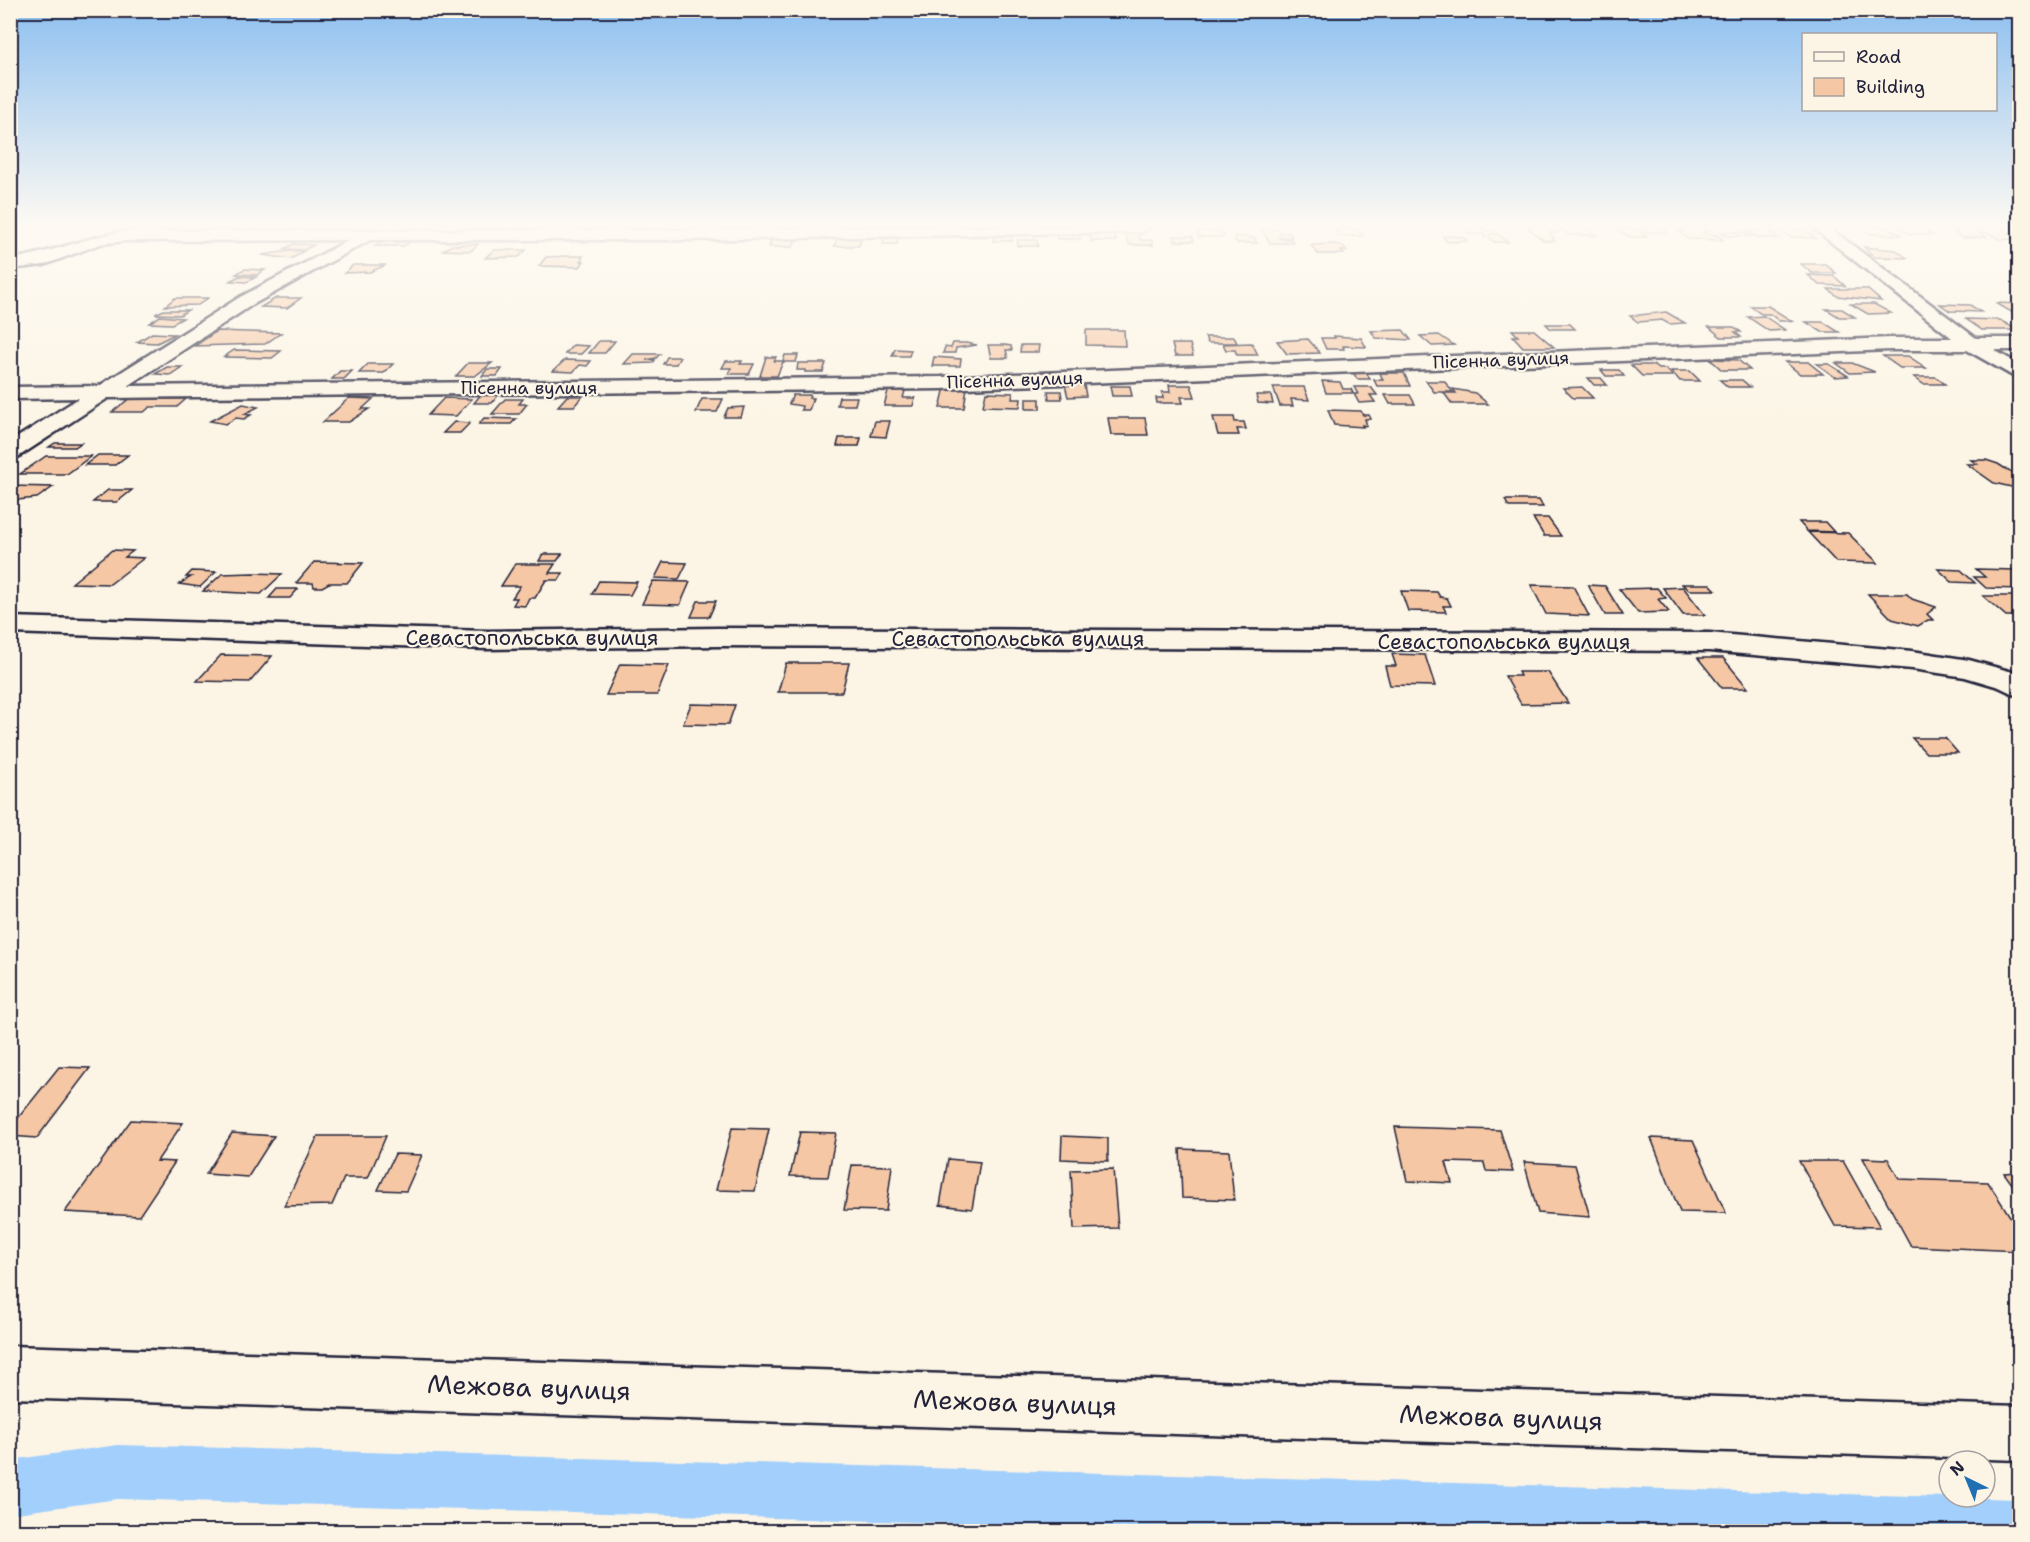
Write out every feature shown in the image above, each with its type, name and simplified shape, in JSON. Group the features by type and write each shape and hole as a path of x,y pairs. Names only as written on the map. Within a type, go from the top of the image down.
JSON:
{"street":[{"path":"10,452 100,392 250,299"},
{"path":"1912,299 1971,344 2019,374"},
{"name":"Пісенна вулиця","path":"10,393 941,383 1890,344 2019,344"},
{"name":"Севастопольська вулиця","path":"10,625 488,640 718,637 1709,642 1912,660 1969,669 2010,681 2019,688"},
{"name":"Межова вулиця","path":"10,1372 2019,1434"}],"building":[{"path":"174,299 207,299 198,305 165,306"},
{"path":"274,299 300,299 287,308 261,307"},
{"path":"1996,303 2020,304 2020,317"},
{"path":"1851,304 1874,304 1891,313 1868,314"},
{"path":"1940,304 1970,305 1981,312 1950,311"},
{"path":"1750,306 1768,306 1792,321 1779,321 1770,314 1761,314"},
{"path":"1826,309 1842,309 1855,317 1839,317"},
{"path":"164,310 188,310 180,315 155,314"},
{"path":"1666,312 1685,323 1669,324 1662,320 1638,322 1630,316"},
{"path":"160,316 183,318 172,324 149,323"},
{"path":"1764,316 1785,330 1769,331 1748,317"},
{"path":"1966,319 2000,320 2017,330 1982,330"},
{"path":"1806,322 1823,322 1839,332 1822,332"},
{"path":"1546,324 1570,324 1575,329 1551,329"},
{"path":"1709,327 1734,327 1741,332 1735,332 1741,337 1721,337"},
{"path":"1086,330 1124,330 1125,346 1086,345"},
{"path":"1403,330 1411,340 1376,338 1371,331"},
{"path":"1512,330 1534,330 1554,347 1523,347 1513,336 1518,336"},
{"path":"217,331 281,333 265,344 195,346"},
{"path":"152,333 175,334 157,343 137,342"},
{"path":"1439,335 1454,345 1432,346 1420,336"},
{"path":"1334,336 1361,338 1366,347 1343,346 1344,349 1326,349 1321,338 1335,338"},
{"path":"1205,337 1234,337 1237,343 1208,343"},
{"path":"1308,339 1320,353 1287,354 1277,341"},
{"path":"599,341 615,341 605,353 589,353"},
{"path":"953,343 977,345 956,348 955,353 943,353 945,347 951,348"},
{"path":"1252,343 1258,355 1237,355 1235,350 1226,350 1223,344"},
{"path":"1172,344 1190,344 1193,356 1175,356"},
{"path":"573,345 589,346 581,354 565,354"},
{"path":"988,345 1011,346 1012,350 1006,350 1008,358 991,358"},
{"path":"1021,345 1039,345 1038,352 1020,352"},
{"path":"895,349 911,350 909,356 892,356"},
{"path":"234,350 281,351 272,358 224,357"},
{"path":"633,354 660,354 656,358 646,360 655,360 653,363 624,364"},
{"path":"785,355 798,355 796,362 783,362 777,376 760,376 766,357 776,357 774,361 783,361"},
{"path":"1883,356 1908,356 1926,368 1900,368"},
{"path":"667,357 680,357 676,364 663,364"},
{"path":"934,357 961,359 960,366 932,366"},
{"path":"1710,359 1738,360 1750,370 1722,370"},
{"path":"565,360 591,361 587,366 580,365 573,372 553,371"},
{"path":"726,361 754,364 749,374 728,374 731,368 722,368"},
{"path":"1785,362 1808,362 1823,374 1800,374"},
{"path":"468,363 492,363 475,376 456,376"},
{"path":"798,363 826,363 823,372 805,372 805,370 797,370"},
{"path":"1836,363 1852,363 1875,372 1850,373"},
{"path":"368,364 393,364 384,373 359,373"},
{"path":"1817,364 1829,364 1848,376 1835,377"},
{"path":"1631,365 1653,365 1658,369 1666,369 1673,376 1642,376"},
{"path":"167,367 182,367 170,375 155,374"},
{"path":"487,369 502,369 497,376 482,376"},
{"path":"1601,370 1619,370 1624,376 1606,376"},
{"path":"340,371 352,371 344,379 332,379"},
{"path":"1671,371 1690,371 1700,381 1680,381"},
{"path":"1353,372 1366,372 1370,379 1357,379"},
{"path":"1380,373 1404,373 1410,386 1377,386 1374,380 1383,380"},
{"path":"1914,377 1936,377 1945,384 1923,384"},
{"path":"1588,378 1601,378 1607,385 1594,385"},
{"path":"1720,380 1742,380 1750,387 1728,387"},
{"path":"1322,381 1340,382 1343,389 1351,389 1353,393 1326,393"},
{"path":"1426,381 1444,381 1453,392 1434,392"},
{"path":"1065,385 1084,385 1086,396 1068,397"},
{"path":"1169,385 1191,385 1195,397 1181,397 1183,403 1157,403 1156,398 1163,398 1162,392 1170,392"},
{"path":"1110,386 1130,386 1132,396 1112,396"},
{"path":"945,387 967,387 964,408 940,408"},
{"path":"1273,387 1304,387 1309,400 1291,399 1293,406 1280,406"},
{"path":"1354,387 1371,387 1377,395 1370,395 1375,402 1359,403 1354,394 1358,394"},
{"path":"1582,387 1593,398 1573,398 1563,388"},
{"path":"1453,389 1475,393 1488,404 1452,404 1444,393 1456,393"},
{"path":"888,391 905,391 903,398 915,398 913,406 884,406"},
{"path":"1048,391 1061,391 1062,399 1049,399"},
{"path":"986,392 1013,393 1012,399 1021,399 1020,407 983,406"},
{"path":"482,393 500,393 492,403 474,403"},
{"path":"793,395 810,395 809,398 813,398 809,410 801,410 802,406 789,404"},
{"path":"1256,395 1271,395 1273,404 1258,403"},
{"path":"1385,395 1410,395 1415,404 1390,404"},
{"path":"567,396 583,396 574,406 558,406"},
{"path":"839,397 857,397 855,405 837,405"},
{"path":"349,398 373,399 362,409 369,409 349,422 323,422"},
{"path":"444,398 472,399 456,416 428,415"},
{"path":"129,399 186,399 177,407 150,407 144,412 112,412"},
{"path":"505,399 523,399 519,404 527,404 519,414 492,414"},
{"path":"702,399 723,399 717,412 696,412"},
{"path":"1026,399 1040,399 1040,409 1026,409"},
{"path":"243,404 258,407 244,414 251,415 244,419 236,418 226,424 210,421"},
{"path":"744,407 741,417 724,417 728,408"},
{"path":"1328,410 1361,411 1363,415 1369,415 1371,419 1365,419 1367,426 1362,425 1363,427 1334,425"},
{"path":"1213,417 1234,417 1235,422 1244,422 1246,429 1237,429 1239,435 1218,435"},
{"path":"484,418 516,419 511,424 479,424"},
{"path":"1108,418 1145,418 1148,435 1111,435"},
{"path":"875,421 890,421 886,437 871,436"},
{"path":"454,422 470,423 460,433 443,433"},
{"path":"839,438 861,438 859,446 837,446"},
{"path":"55,443 81,443 75,447 49,447"},
{"path":"98,455 128,455 115,465 85,465"},
{"path":"46,456 91,456 67,474 20,474"},
{"path":"1971,460 1986,460 1998,464 2020,478 2020,483 2017,483 2020,489 1994,483 1967,464 1977,464"},
{"path":"10,486 53,487 37,498 17,500 10,505"},
{"path":"108,490 132,490 117,502 93,502"},
{"path":"1505,500 1539,500 1543,507 1509,507"},
{"path":"1533,518 1548,518 1561,536 1544,536"},
{"path":"1799,522 1825,522 1834,532 1807,531"},
{"path":"1808,532 1848,533 1878,563 1836,562"},
{"path":"112,550 133,551 125,557 144,558 110,584 72,583"},
{"path":"543,554 562,554 557,561 539,561"},
{"path":"314,562 363,563 347,583 329,583 322,587 314,587 313,583 296,583"},
{"path":"663,562 687,563 679,579 655,578"},
{"path":"515,564 555,564 549,573 563,573 559,580 546,580 535,598 529,598 525,606 513,605 517,598 512,598 520,586 501,586"},
{"path":"1938,569 1961,570 1975,583 1952,582"},
{"path":"1976,569 2016,570 2020,572 2020,589 1986,588 1974,577 1985,577"},
{"path":"192,571 216,572 200,587 179,584 191,577 186,577"},
{"path":"222,574 282,574 261,594 203,591"},
{"path":"599,581 637,582 630,595 592,594"},
{"path":"653,581 690,582 680,605 642,604"},
{"path":"1682,584 1710,584 1716,590 1689,590"},
{"path":"1531,585 1573,586 1589,616 1546,614"},
{"path":"1588,585 1605,586 1623,615 1605,615"},
{"path":"1683,587 1705,615 1683,615 1663,588"},
{"path":"1657,588 1666,598 1658,599 1669,612 1638,613 1619,589"},
{"path":"277,589 298,589 290,598 269,598"},
{"path":"1401,591 1437,592 1440,597 1447,598 1451,606 1443,606 1446,612 1408,611"},
{"path":"1868,594 1907,594 1912,599 1936,607 1927,614 1933,620 1928,620 1918,626 1892,619"},
{"path":"1983,596 2019,596 2020,616 2006,616"},
{"path":"698,601 716,601 709,617 691,617"},
{"path":"1392,654 1425,655 1435,686 1390,685 1385,666 1396,666"},
{"path":"221,655 272,656 250,682 197,681"},
{"path":"1698,658 1723,658 1748,688 1722,688"},
{"path":"786,663 849,663 842,692 778,692"},
{"path":"620,664 669,665 657,695 606,695"},
{"path":"1518,672 1548,672 1568,703 1521,704 1505,676 1520,676"},
{"path":"691,704 735,705 728,725 683,724"},
{"path":"1912,738 1945,738 1958,753 1926,753"},
{"path":"59,1067 90,1068 37,1138 10,1136 10,1128"},
{"path":"131,1120 183,1123 157,1161 175,1162 139,1216 65,1212"},
{"path":"1395,1127 1500,1130 1513,1172 1486,1171 1484,1163 1446,1162 1452,1183 1407,1181"},
{"path":"732,1128 769,1129 755,1191 716,1190"},
{"path":"800,1132 836,1133 828,1177 790,1176"},
{"path":"232,1133 274,1136 248,1177 206,1174"},
{"path":"318,1136 386,1136 368,1178 344,1178 332,1205 284,1206"},
{"path":"1062,1136 1108,1138 1108,1161 1061,1159"},
{"path":"1651,1138 1693,1140 1726,1213 1680,1212"},
{"path":"1180,1149 1229,1151 1234,1200 1182,1198"},
{"path":"395,1154 422,1155 406,1191 378,1190"},
{"path":"1863,1158 1888,1159 1899,1179 1988,1182 2020,1232 2020,1251 1911,1246"},
{"path":"948,1159 980,1162 972,1209 940,1205"},
{"path":"1799,1161 1843,1161 1880,1227 1835,1226"},
{"path":"1524,1162 1575,1165 1590,1217 1538,1213"},
{"path":"852,1165 892,1166 886,1211 844,1210"},
{"path":"1113,1169 1118,1228 1074,1229 1071,1170"},
{"path":"2020,1172 2020,1195 2004,1173"}],"waterway":[{"path":"10,1487 118,1472 2020,1526"}]}
